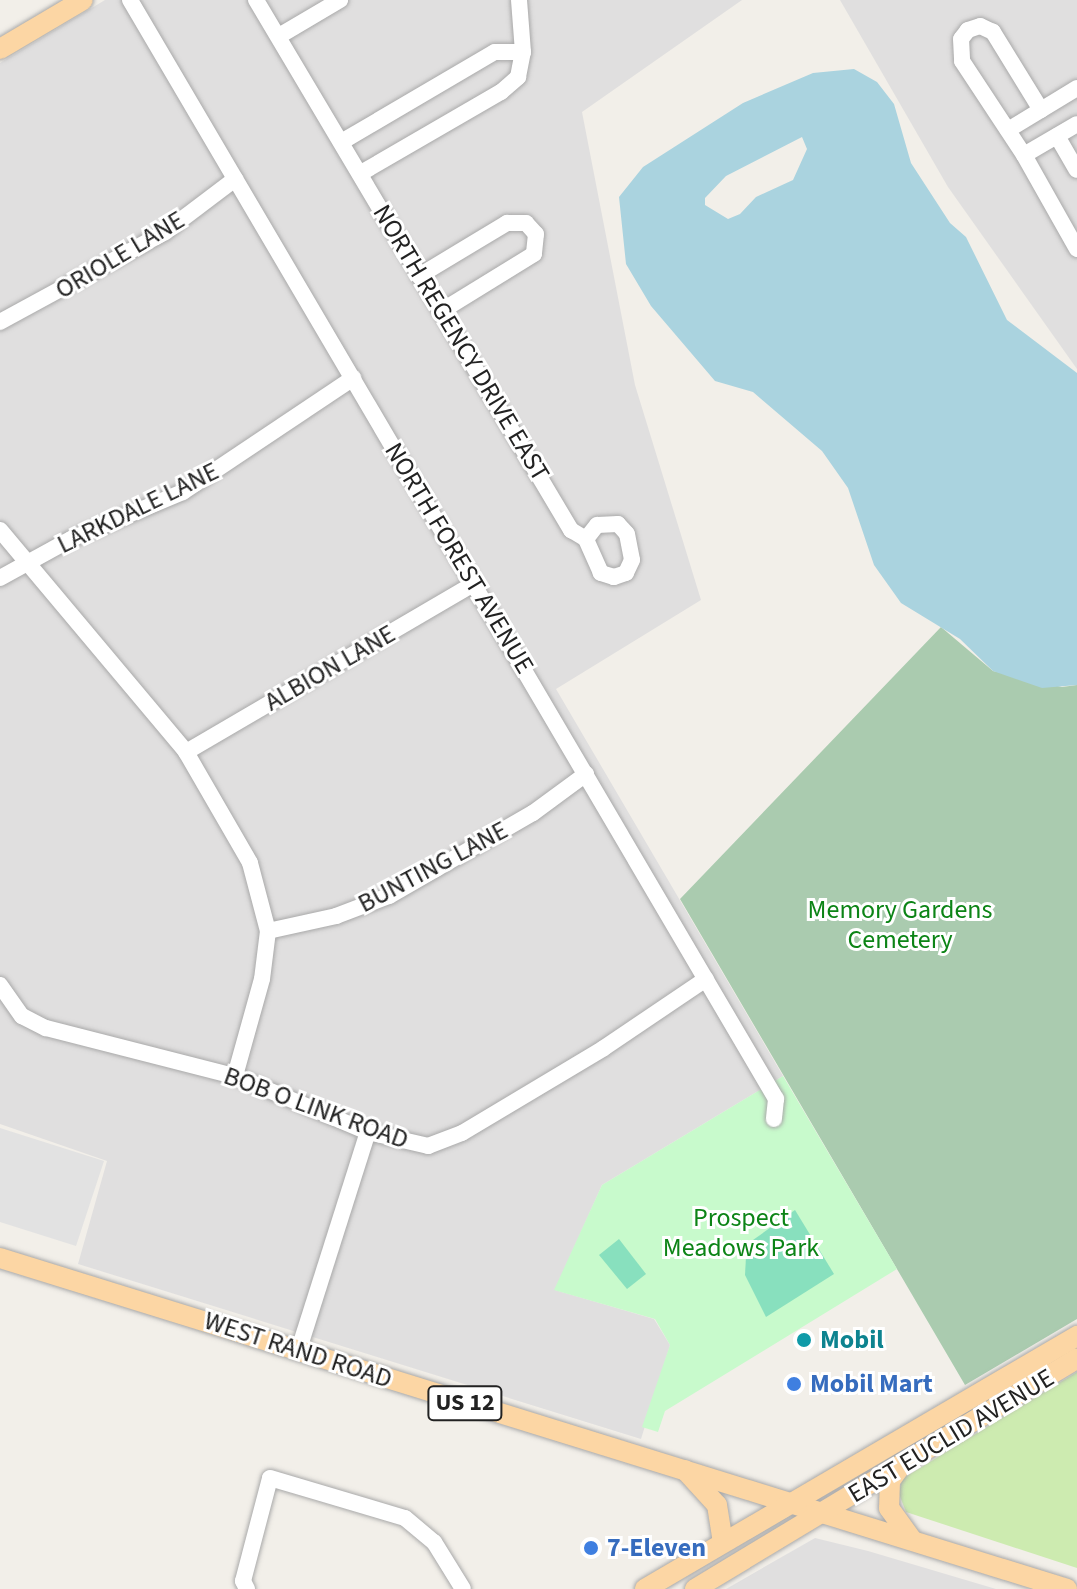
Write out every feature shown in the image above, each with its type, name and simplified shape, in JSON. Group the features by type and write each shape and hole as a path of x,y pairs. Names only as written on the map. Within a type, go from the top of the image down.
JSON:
{"main road":[{"path":"0,49 83,0"},
{"name":"WEST RAND ROAD","path":"0,1258 825,1513"},
{"name":"EAST EUCLID AVENUE","path":"645,1589 1077,1336"},
{"name":"EAST EUCLID AVENUE","path":"695,1589 1077,1359"},
{"path":"901,1466 890,1481 889,1508 912,1540"},
{"path":"685,1470 717,1505 723,1543"},
{"name":"US 12","path":"825,1513 1067,1589"}],"street":[{"name":"NORTH FOREST AVENUE","path":"130,0 776,1099 774,1119"},
{"path":"279,36 340,0"},
{"path":"361,173 501,92 518,77 523,52 519,0"},
{"name":"NORTH REGENCY DRIVE EAST","path":"261,1 419,276 443,310 571,530 586,539"},
{"path":"1041,110 993,32 980,26 968,30 961,39 962,61 1024,155 1077,249"},
{"path":"343,141 495,52 523,52"},
{"path":"1008,130 1077,88"},
{"path":"1024,155 1077,124"},
{"path":"1057,136 1077,170"},
{"name":"ORIOLE LANE","path":"0,322 165,232 235,179"},
{"path":"419,276 507,223 526,223 536,234 534,254 443,310"},
{"name":"LARKDALE LANE","path":"0,578 26,563 183,492 353,378"},
{"path":"0,530 186,752 250,863 268,931 262,979 235,1076"},
{"name":"ALBION LANE","path":"186,752 473,584"},
{"name":"BUNTING LANE","path":"268,931 336,916 389,896 533,813 586,774"},
{"name":"BOB O LINK ROAD","path":"0,985 22,1016 46,1028 235,1076 368,1132 428,1146 462,1133 706,979"},
{"path":"299,1349 368,1132"},
{"path":"247,1589 243,1581 270,1478 405,1518 434,1542 463,1589"}],"shaded area":[{"path":"105,0 742,0 582,112 635,385 701,600 556,689 783,1076 602,1185 555,1290 654,1319 670,1345 641,1439 78,1264 107,1161 0,1124 0,63"},
{"path":"840,0 1077,0 1077,369 948,187"},
{"path":"0,1128 104,1161 76,1246 0,1222"},
{"path":"815,1538 868,1551 996,1589 726,1589"}],"green space":[{"name":"Memory Gardens Cemetery","path":"941,627 993,671 1062,687 1077,685 1077,1319 965,1385 680,899"},
{"name":"Prospect Meadows Park","path":"783,1076 897,1269 665,1411 658,1432 642,1427 670,1345 655,1319 554,1290 602,1185"},
{"path":"795,1210 834,1274 766,1317 745,1275 746,1257 753,1240"},
{"path":"619,1239 646,1274 627,1289 599,1255"},
{"path":"1077,1372 1077,1568 906,1512 899,1494 902,1479"}],"water":[{"path":"854,69 877,82 894,104 911,163 950,223 966,237 1007,320 1077,373 1077,685 1042,688 993,671 960,639 901,603 874,565 848,488 822,451 753,392 715,381 651,306 626,264 619,197 643,167 743,103 813,73","holes":["802,137 807,149 793,180 756,197 740,214 728,219 705,205 705,198 726,176"]}],"place":[{"name":"Mobil","path":"804,1340"},
{"name":"Mobil Mart","path":"794,1384"},
{"name":"7-Eleven","path":"591,1548"}]}
